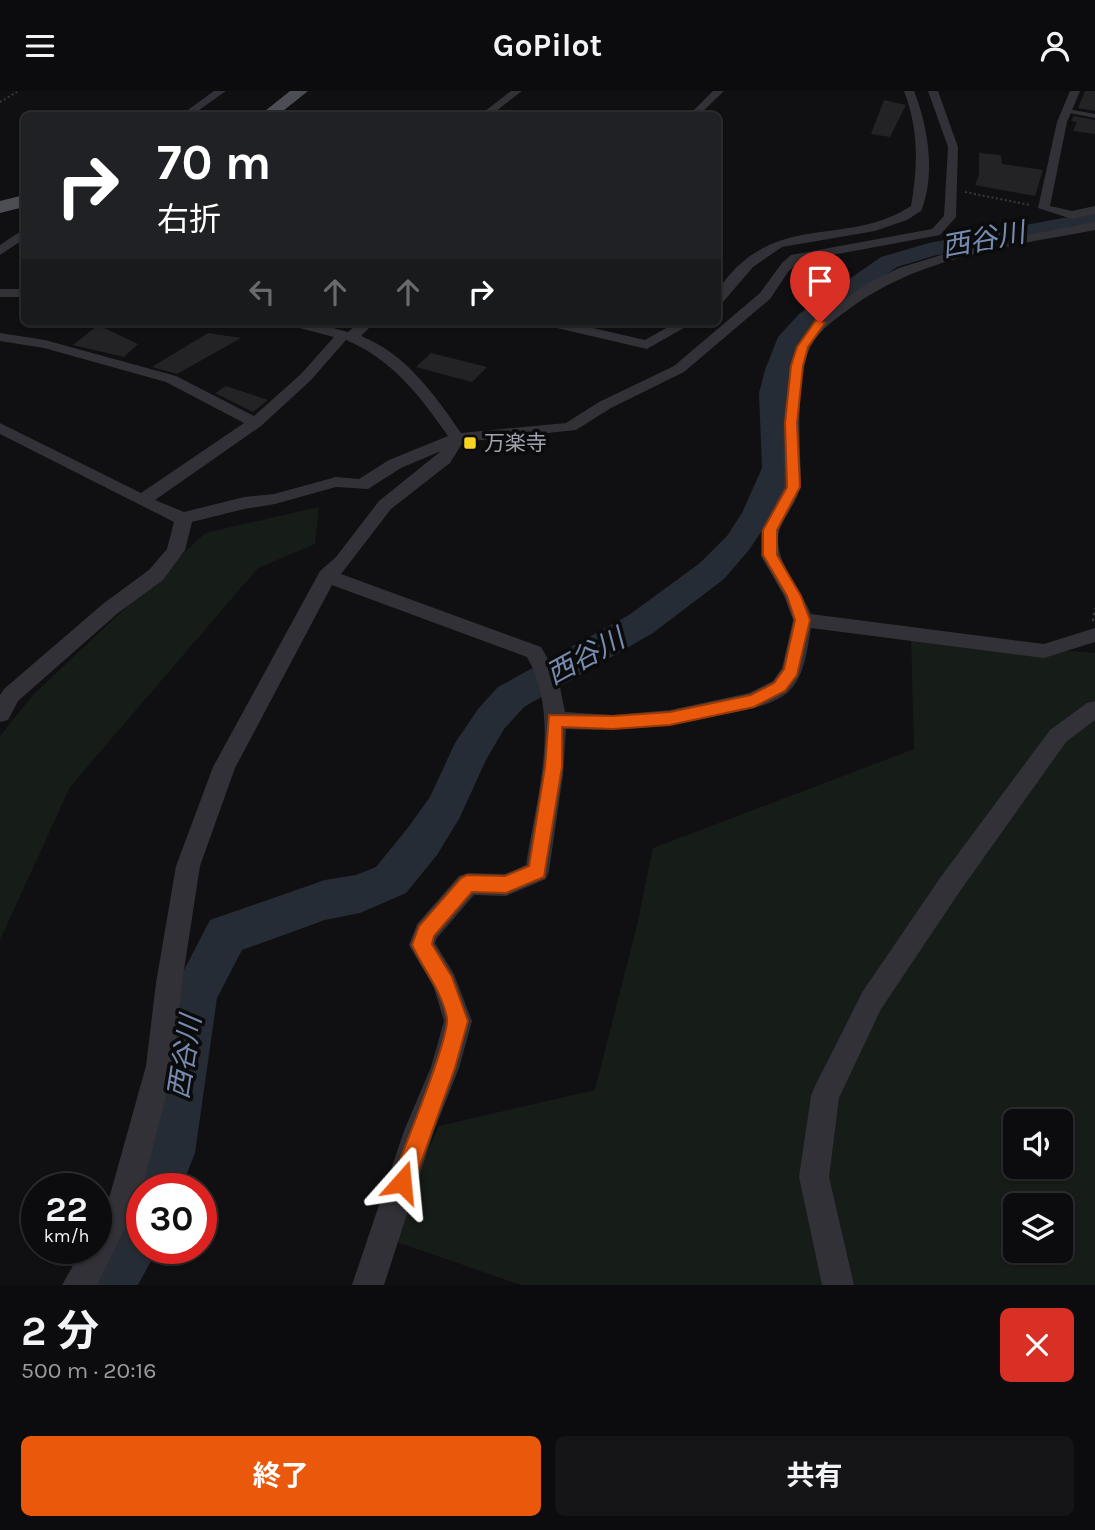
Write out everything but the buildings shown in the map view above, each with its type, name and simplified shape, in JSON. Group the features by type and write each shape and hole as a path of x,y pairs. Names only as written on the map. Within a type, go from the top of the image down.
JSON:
{"main road":[{"path":"276,112 300,91"},
{"path":"0,207 21,202"}],"street":[{"path":"190,112 221,91"},
{"path":"489,112 517,91"},
{"path":"697,112 719,91"},
{"path":"721,295 764,252 786,241 874,230 902,220 917,208 924,146 921,123 909,91"},
{"path":"0,429 144,499 173,516 184,518 244,503 287,497 336,482 362,485 395,464 457,438 570,427 605,405 679,369 765,296 777,283 785,264 796,258 936,232 950,217 953,147 933,91"},
{"path":"1075,91 1067,111 1044,208 1072,215 1095,210"},
{"path":"554,720 613,723 670,719 754,701 780,687 792,670 803,620 794,596 770,555 770,530 793,487 791,423 797,366 803,347 820,323 873,286 935,260 970,250 1095,226"},
{"path":"0,251 21,235"},
{"path":"0,293 21,293"},
{"path":"308,326 347,336 376,349 397,364 419,387 457,438"},
{"path":"144,499 256,423 347,336 362,326"},
{"path":"566,326 647,345 680,326"},
{"path":"0,337 45,344 171,379 256,423"},
{"path":"78,1285 124,1200 160,1066 169,983 188,866 224,767 327,576 343,561 385,505 444,459 457,438"},
{"path":"0,446 29,445"},
{"path":"0,714 11,695 111,608 156,575 176,550 184,518"},
{"path":"327,576 534,652 549,681 554,720 553,767 537,871 506,885 467,884 426,932 422,945 445,983 458,1021 368,1285"},
{"path":"803,620 1044,652 1095,635"},
{"path":"838,1285 814,1177 825,1096 872,1000 948,886 1058,736 1095,709"}],"lane":[{"path":"1067,111 1095,116"}],"path":[{"path":"0,102 19,91"},
{"path":"953,190 1044,208"}],"shaded area":[{"path":"319,507 315,544 258,568 70,787 0,940 0,736 33,695 205,533"},
{"path":"911,638 1095,653 1095,1285 521,1285 388,1239 439,1126 595,1090 637,925 653,848 914,749"}],"waterway":[{"name":"西谷川","path":"161,1173 169,1153 194,995 226,935 325,900 360,894 391,880 422,842 445,807 469,754 491,719 511,697 641,624 712,571 738,543 757,514 777,468 773,393 778,370 791,337 808,319 889,262 929,250 1095,218"},
{"name":"西谷川","path":"107,1285 126,1253"}],"place":[{"name":"万楽寺","path":"470,443"}],"route":[{"path":"402,1182 444,1068 458,1021 445,983 422,945 426,932 467,884 506,885 537,871 553,767 554,720 613,723 670,719 754,701 780,687 792,670 803,620 794,596 770,555 770,530 793,487 791,423 797,366 803,347 820,323"}]}
